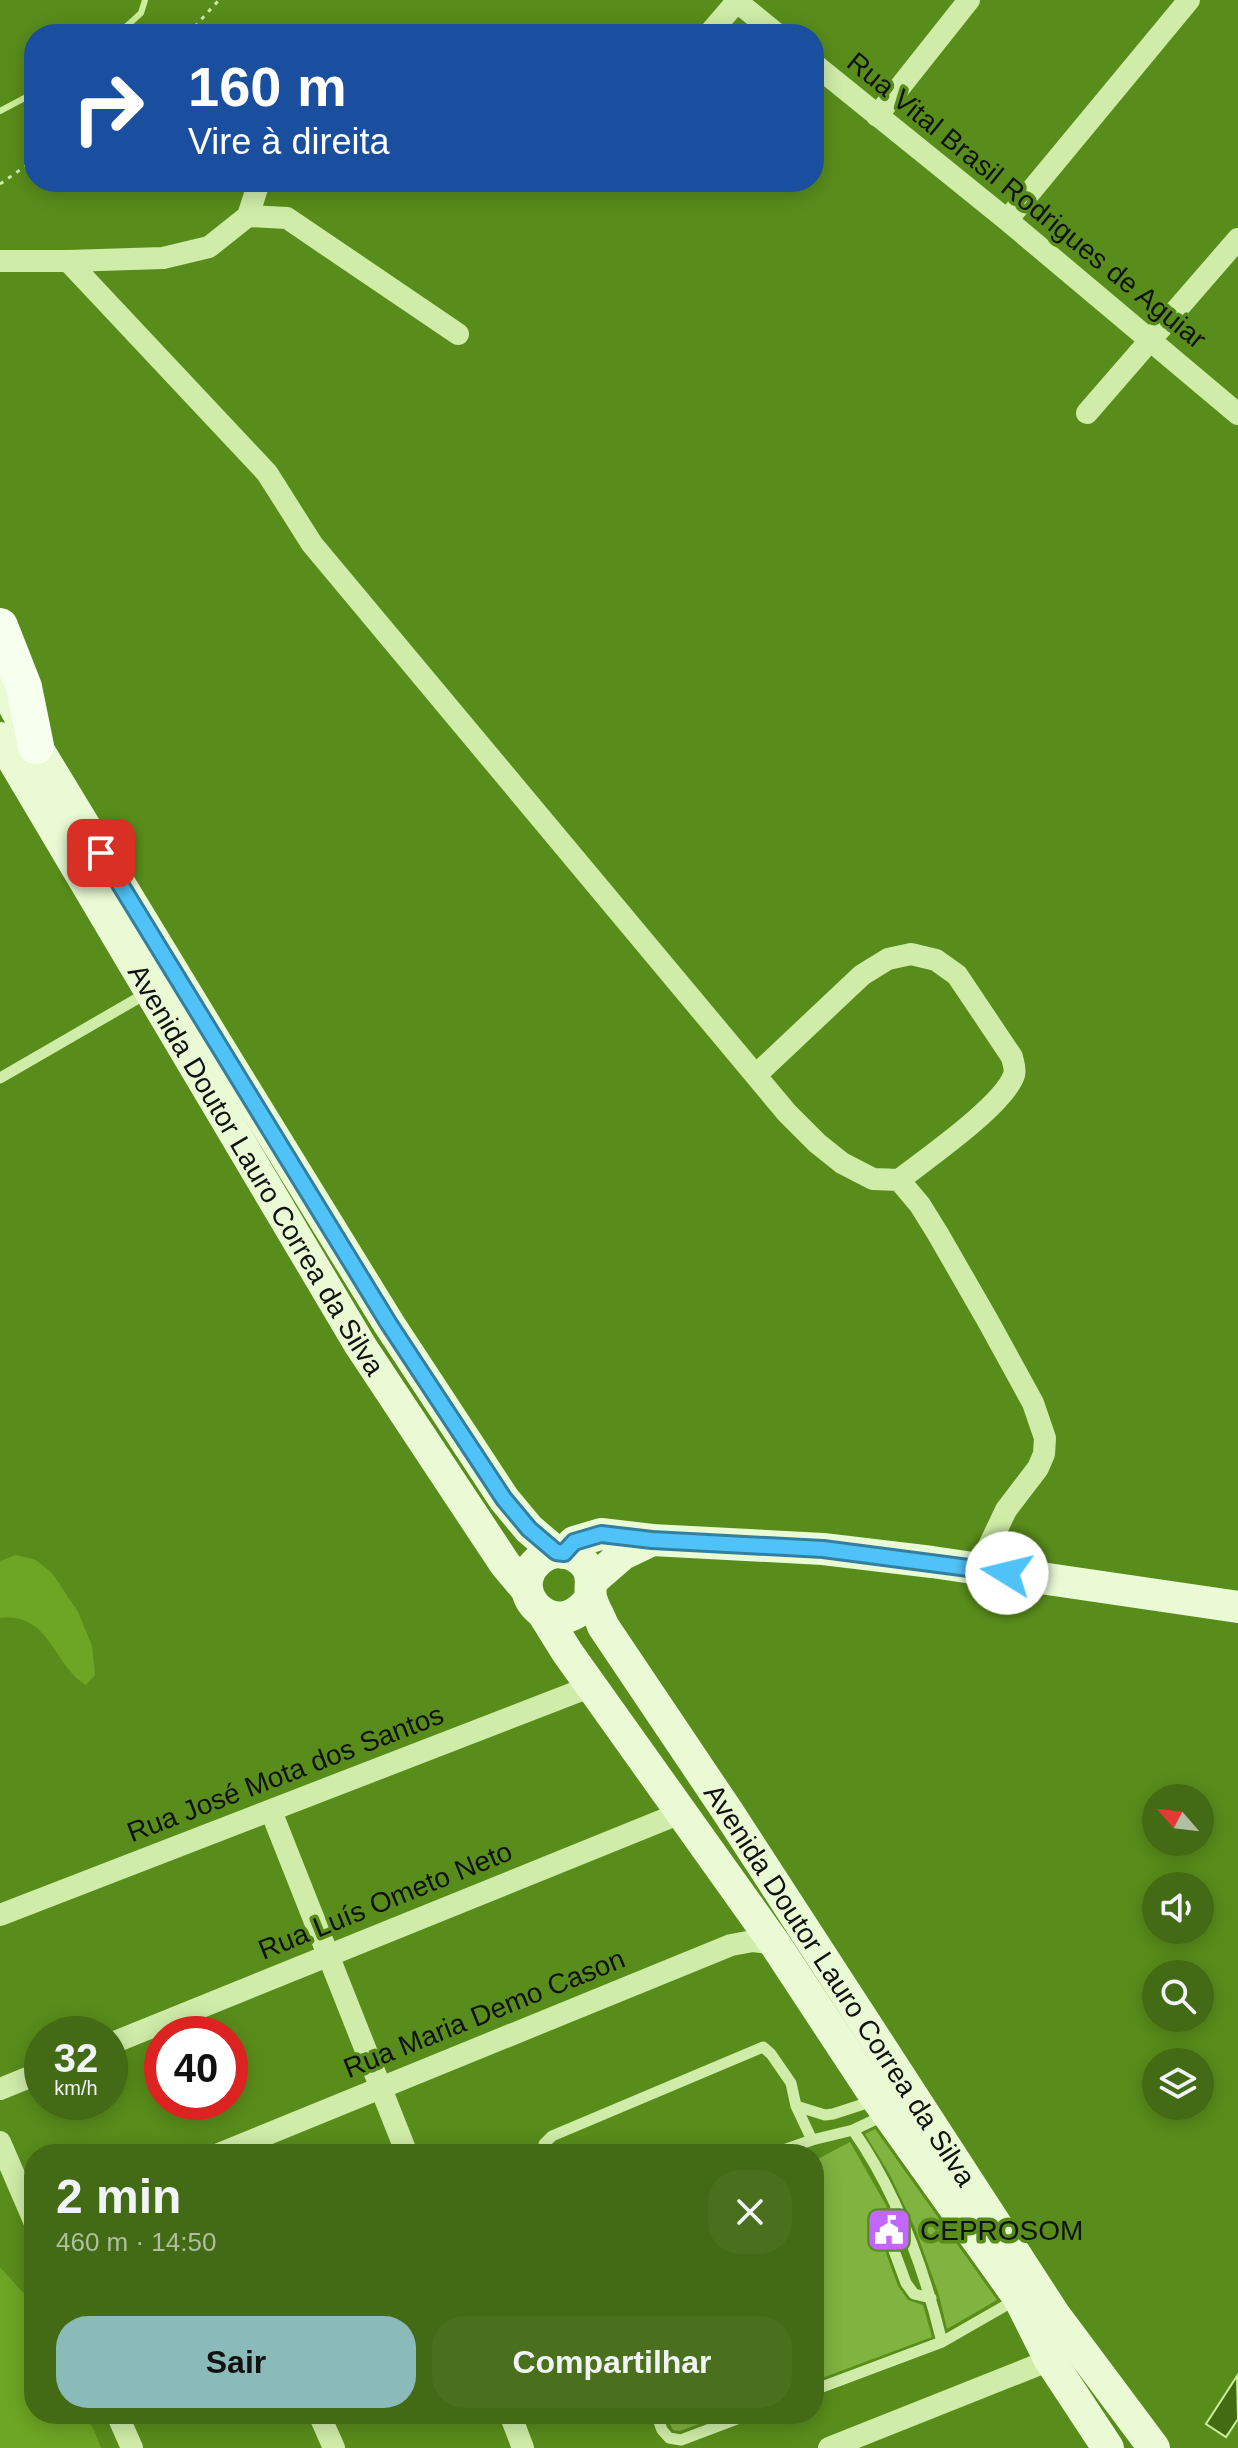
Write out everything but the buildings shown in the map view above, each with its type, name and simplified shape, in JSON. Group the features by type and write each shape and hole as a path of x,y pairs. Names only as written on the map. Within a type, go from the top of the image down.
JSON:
{"main road":[{"path":"0,626 24,687 36,746"},
{"name":"Avenida Doutor Lauro Correa da Silva","path":"0,680 36,746 389,1324 504,1499 529,1529 560,1552"},
{"name":"Avenida Doutor Lauro Correa da Silva","path":"0,738 360,1345 505,1564 683,1812 775,1944 882,2107 1019,2298 1050,2360 1108,2448"},
{"path":"652,1540 623,1554 592,1588 583,1608 571,1616 558,1619 535,1602 528,1577 533,1565 544,1556 560,1552 574,1542 601,1534 652,1540 823,1549 1238,1607"},
{"path":"560,1552 573,1554 586,1565 592,1588"},
{"name":"Avenida Doutor Lauro Correa da Silva","path":"592,1588 603,1626 728,1812 1054,2314 1154,2448"}],"street":[{"path":"717,24 737,0 765,24"},
{"path":"877,116 969,0"},
{"path":"1007,220 1189,0"},
{"name":"Rua Vital Brasil Rodrigues de Aguiar","path":"824,72 1007,220 1238,414"},
{"path":"0,261 163,258 209,247 248,216 256,192"},
{"path":"248,216 287,218 458,334"},
{"path":"1087,413 1238,239"},
{"path":"68,261 267,473 312,544 787,1113 817,1143 842,1163 873,1179 899,1180 988,1108 1009,1085 1015,1071 1012,1057 957,975 936,960 911,954 888,959 862,975 756,1075"},
{"path":"899,1180 920,1205 988,1321 1033,1403 1045,1438 1044,1454 1038,1468 1012,1499 978,1569"},
{"name":"Rua José Mota dos Santos","path":"0,1915 592,1686"},
{"path":"271,1811 403,2144"},
{"name":"Rua Luís Ometo Neto","path":"128,2037 683,1812"},
{"name":"Rua Maria Demo Cason","path":"244,2144 731,1945 753,1941 775,1944"},
{"path":"0,2089 24,2079"},
{"path":"0,2142 24,2198"},
{"path":"829,2448 1050,2360"},
{"path":"121,2424 132,2448"},
{"path":"323,2424 334,2448"},
{"path":"514,2424 523,2448"}],"lane":[{"path":"0,1078 151,991"},
{"path":"544,2144 552,2136 763,2047 791,2083 796,2106 812,2140"},
{"path":"796,2106 825,2115 882,2107"},
{"path":"801,2144 853,2130 882,2107"},
{"path":"853,2130 877,2167 896,2209 931,2298 942,2342"},
{"path":"896,2209 886,2229 906,2283 914,2294 931,2298"},
{"path":"824,2386 942,2342 1019,2298"},
{"path":"660,2424 669,2438 681,2440 723,2424"}],"path":[{"path":"197,24 219,0"},
{"path":"0,184 24,167"}],"shaded area":[{"path":"16,1555 36,1560 52,1573 78,1612 92,1646 95,1675 86,1685 30,1623 17,1618 0,1618 0,1561"},
{"path":"0,2267 24,2294 24,2424 90,2424 101,2448 0,2448"},
{"path":"1237,2376 1238,2419 1226,2437 1206,2424"}],"waterway":[{"path":"129,24 141,13 145,0"},
{"path":"0,111 24,98"}],"place":[{"name":"CEPROSOM","path":"889,2230"}],"route":[{"path":"101,853 389,1324 504,1499 529,1529 556,1552 564,1553 574,1542 601,1534 652,1540 823,1549 1007,1573"}]}
